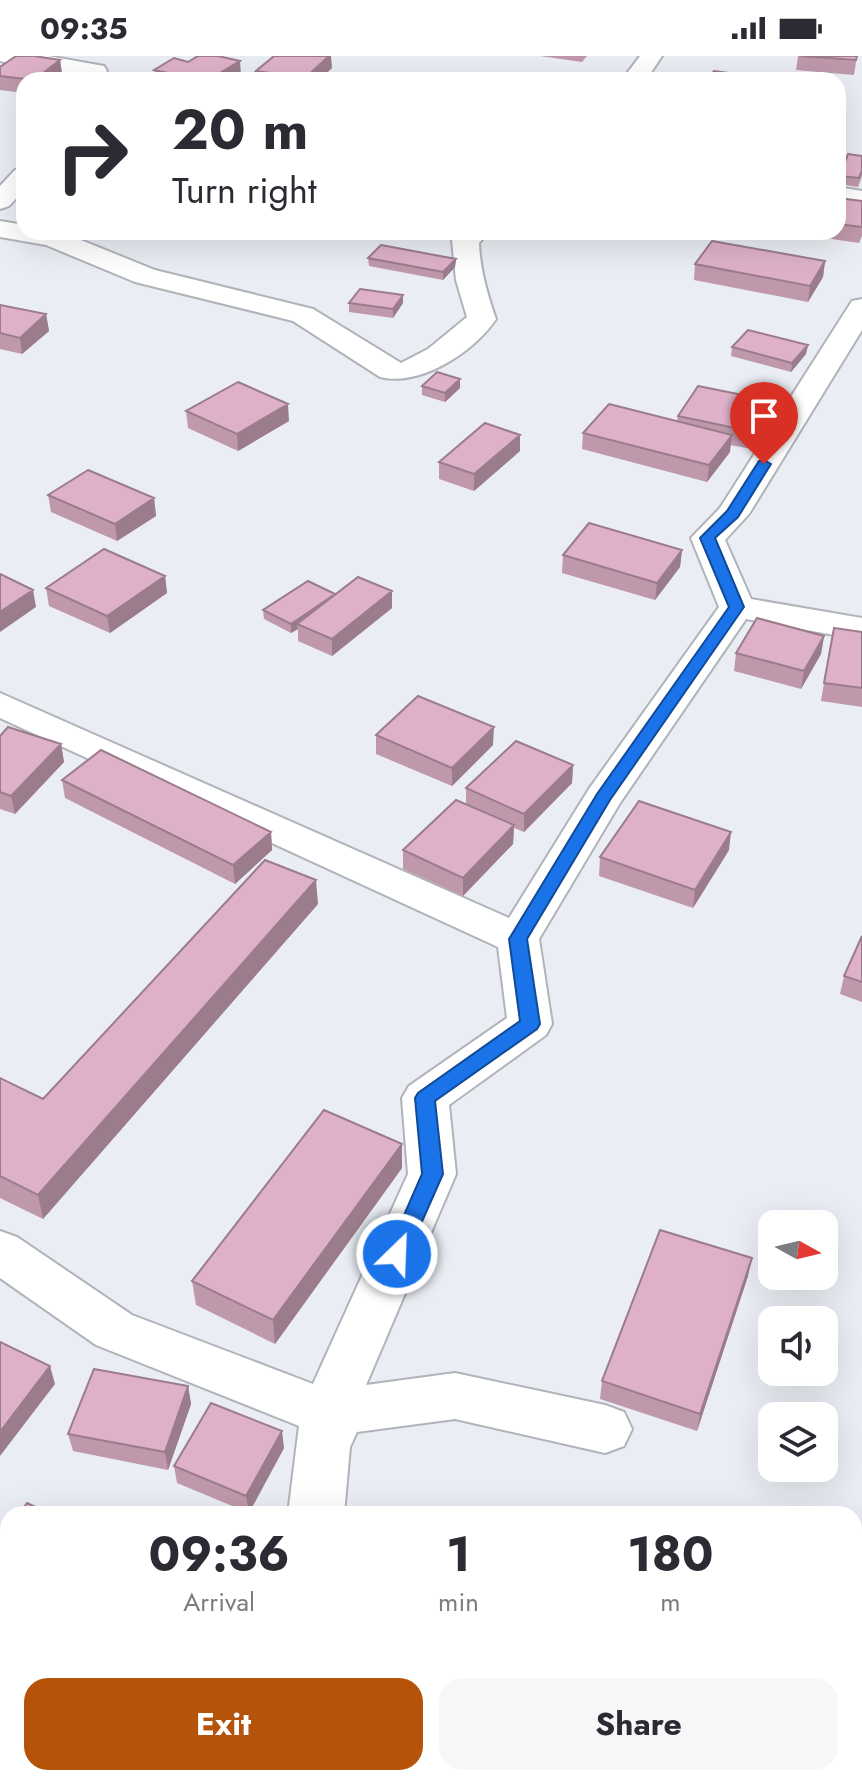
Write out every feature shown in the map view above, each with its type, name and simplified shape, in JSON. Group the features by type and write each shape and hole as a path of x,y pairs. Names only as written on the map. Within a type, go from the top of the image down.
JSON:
{"street":[{"path":"8,56 98,69"},
{"path":"0,201 16,184"},
{"path":"57,240 145,276 303,315 390,371 400,374 418,369 482,319 469,283 465,240"},
{"path":"737,607 708,538 733,514 862,307"},
{"path":"737,607 862,629"},
{"path":"317,1506 327,1413 432,1174 425,1098 530,1024 518,939 603,798 737,607"},
{"path":"0,704 518,939"},
{"path":"0,1251 114,1330 327,1413 455,1396 605,1429"},
{"path":"327,1413 342,1506"}],"building":[{"path":"16,56 60,60 44,72 16,72 16,78 0,76 0,67"},
{"path":"198,56 240,61 221,72 154,70 174,58 188,62"},
{"path":"274,56 329,56 312,72 256,71"},
{"path":"801,56 857,56 856,60"},
{"path":"848,154 862,156 859,178 846,177"},
{"path":"846,199 862,201 862,227 846,225"},
{"path":"712,241 825,261 810,286 695,264"},
{"path":"381,245 456,259 443,272 368,258"},
{"path":"360,289 403,295 393,309 349,303"},
{"path":"0,305 46,314 20,338 0,333"},
{"path":"748,330 808,345 792,363 732,347"},
{"path":"437,372 460,379 445,393 422,386"},
{"path":"238,382 288,404 237,434 186,411"},
{"path":"698,386 773,401 754,432 678,416"},
{"path":"609,404 732,435 709,465 583,433"},
{"path":"485,423 520,435 474,474 439,462"},
{"path":"88,470 154,498 115,524 48,495"},
{"path":"589,523 682,550 657,583 563,555"},
{"path":"104,549 165,576 107,616 46,588"},
{"path":"0,574 33,590 0,612"},
{"path":"358,577 392,591 332,639 297,624"},
{"path":"308,581 335,594 291,624 263,610"},
{"path":"757,618 824,636 804,671 736,653"},
{"path":"834,628 862,632 862,688 824,683"},
{"path":"418,696 494,727 452,768 376,735"},
{"path":"8,727 61,744 11,796 0,792 0,736"},
{"path":"516,741 573,765 524,814 466,788"},
{"path":"101,750 271,832 233,865 62,780"},
{"path":"456,800 514,825 463,878 403,850"},
{"path":"639,801 731,832 695,890 600,857"},
{"path":"265,860 316,880 38,1195 0,1176 0,1078 43,1099"},
{"path":"862,936 862,982 844,976"},
{"path":"324,1110 402,1144 273,1320 192,1281"},
{"path":"660,1230 752,1258 700,1414 602,1381"},
{"path":"0,1342 50,1366 0,1432"},
{"path":"94,1369 188,1386 165,1452 68,1434"},
{"path":"211,1403 282,1431 246,1496 174,1466"}],"route":[{"path":"397,1254 432,1174 425,1098 530,1024 518,939 603,798 737,607 708,538 733,514 764,464"}]}
